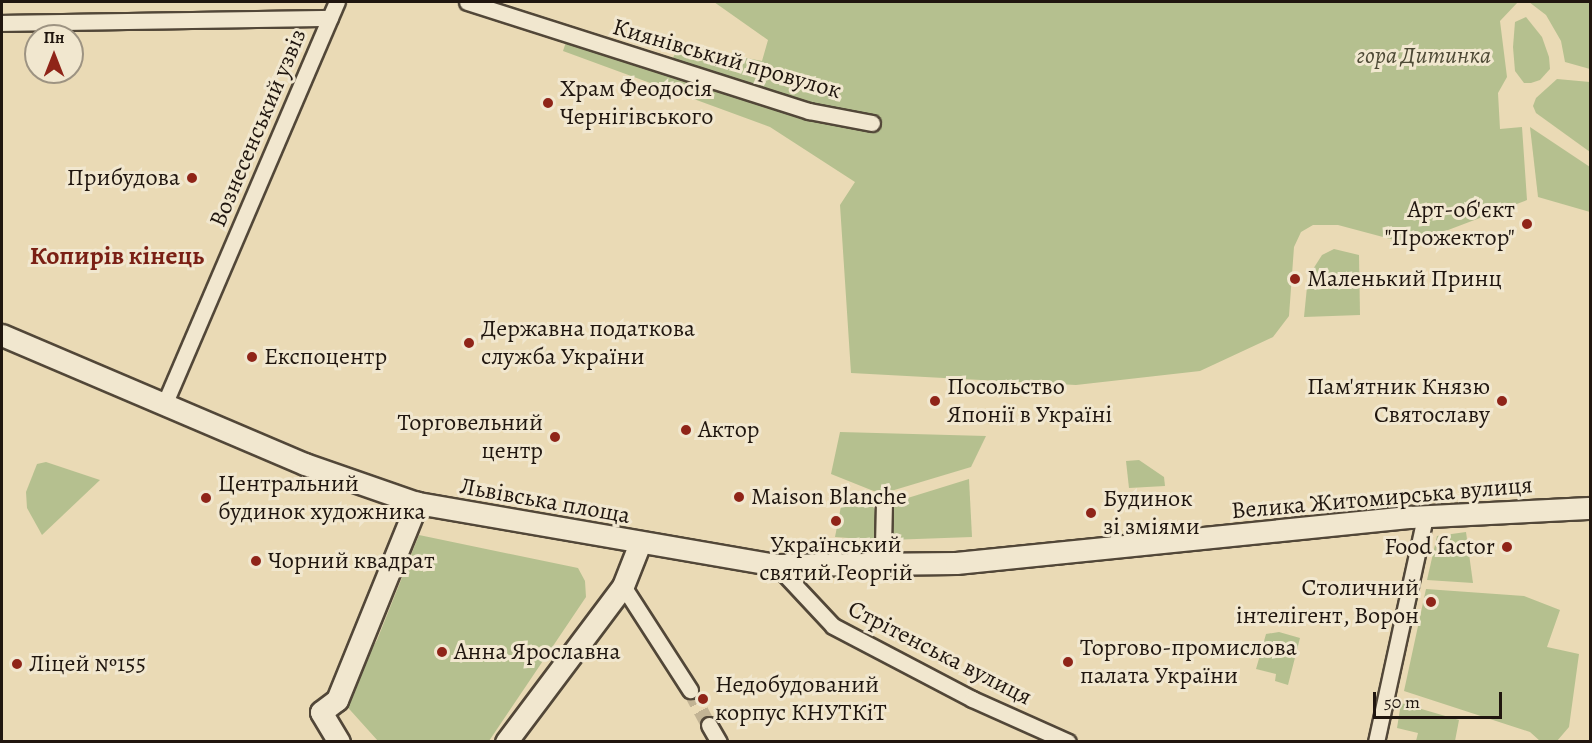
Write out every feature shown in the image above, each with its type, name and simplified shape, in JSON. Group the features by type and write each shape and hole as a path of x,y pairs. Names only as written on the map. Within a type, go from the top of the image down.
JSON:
{"main road":[{"name":"Львівська площа","path":"2,335 361,486 417,503 640,543 623,586 506,741"},
{"path":"339,741 321,712 337,700 417,503"},
{"name":"Велика Житомирська вулиця","path":"640,543 776,566 876,567 1087,552 1425,517 1590,508"}],"street":[{"name":"Вознесенський узвіз","path":"164,405 337,2"},
{"name":"Киянівський провулок","path":"466,2 809,111 872,123"},
{"path":"2,23 330,18"},
{"path":"876,567 883,546 884,502"},
{"path":"1376,741 1425,517"},
{"name":"Стрітенська вулиця","path":"776,566 833,626 972,699 1068,741"},
{"path":"623,586 690,690"},
{"path":"709,725 719,741"}],"green space":[{"path":"714,2 1518,2 1500,21 1507,77 1498,93 1500,129 1522,127 1527,200 1427,238 1398,241 1338,225 1313,225 1301,232 1294,247 1289,316 1273,337 1200,371 1076,385 851,373 840,205 855,182 770,127 563,51 566,42 666,73 679,45 762,61 768,40"},
{"name":"гора Дитинка","path":"1529,2 1590,2 1590,69 1565,62 1561,41 1546,15"},
{"path":"1526,17 1542,37 1549,57 1550,69 1540,80 1531,83 1524,83 1515,71 1513,47 1515,22"},
{"path":"1557,79 1590,82 1590,152 1536,113 1533,106 1536,98"},
{"path":"1530,127 1590,167 1590,212 1538,197"},
{"path":"1334,249 1359,255 1360,315 1304,317 1308,277 1322,255"},
{"path":"840,432 986,436 971,467 881,494 831,474"},
{"path":"1139,460 1164,477 1165,486 1129,488 1126,461"},
{"path":"46,462 100,480 42,535 27,508 26,492 37,464"},
{"path":"969,479 972,537 889,540 891,507 898,501"},
{"path":"844,491 866,500 875,509 876,540 835,537"},
{"path":"1466,532 1473,583 1427,580 1437,536"},
{"path":"419,535 578,568 585,581 586,597 489,741 378,741 342,701 377,640"},
{"path":"1426,589 1524,596 1560,610 1547,647 1579,654 1569,727 1557,741 1540,741 1530,732 1404,691"},
{"path":"1279,632 1300,638 1288,685 1275,681 1276,674 1256,669 1266,634"},
{"path":"1401,703 1459,720 1455,741 1416,741 1418,733 1397,728"}],"tunnel":[{"path":"690,690 709,725"}],"place":[{"name":"Храм Феодосія Чернігівського","path":"548,103"},
{"name":"Прибудова","path":"192,178"},
{"name":"Арт-об'єкт \"Прожектор\"","path":"1527,224"},
{"name":"Маленький Принц","path":"1295,279"},
{"name":"Державна податкова служба України","path":"469,343"},
{"name":"Експоцентр","path":"252,357"},
{"name":"Посольство Японії в Україні","path":"935,401"},
{"name":"Пам'ятник Князю Святославу","path":"1502,401"},
{"name":"Актор","path":"686,430"},
{"name":"Торговельний центр","path":"555,437"},
{"name":"Maison Blanche","path":"739,497"},
{"name":"Центральний будинок художника","path":"206,498"},
{"name":"Будинок зі зміями","path":"1091,513"},
{"name":"Український святий Георгій","path":"836,521"},
{"name":"Food factor","path":"1507,547"},
{"name":"Чорний квадрат","path":"256,561"},
{"name":"Столичний інтелігент, Ворон","path":"1431,602"},
{"name":"Анна Ярославна","path":"442,652"},
{"name":"Торгово-промислова палата України","path":"1068,662"},
{"name":"Ліцей №155","path":"17,664"},
{"name":"Недобудований корпус КНУТКіТ","path":"703,699"}],"district":[{"name":"Копирів кінець","path":"117,256"}]}
